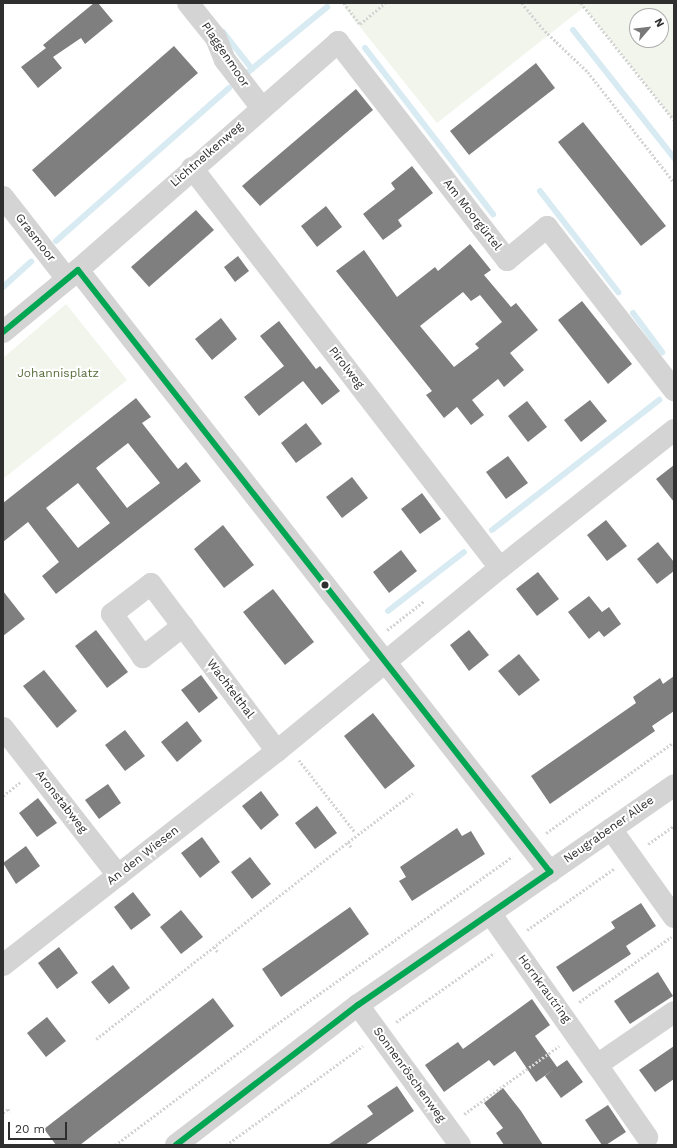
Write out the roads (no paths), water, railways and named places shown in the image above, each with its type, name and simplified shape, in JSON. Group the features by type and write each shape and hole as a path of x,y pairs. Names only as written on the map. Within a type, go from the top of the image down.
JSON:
{"street":[{"name":"Plaggenmoor","path":"188,3 216,38 225,60 261,107"},
{"name":"Lichtnelkenweg","path":"3,332 72,274 261,107 338,42"},
{"name":"Am Moorgürtel","path":"338,42 507,260 548,227 674,390"},
{"name":"Pirolweg","path":"192,168 500,568"},
{"name":"Grasmoor","path":"3,197 72,274 386,663 550,872"},
{"name":"An den Wiesen","path":"3,965 282,747 500,568 674,430"},
{"name":"Wachtelthal","path":"183,626 282,747"},
{"name":"Aronstabweg","path":"3,728 118,875"},
{"name":"Neugrabener Allee","path":"176,1145 358,1005 674,785"},
{"path":"611,829 674,917"},
{"name":"Hornkrautring","path":"490,913 647,1137"},
{"name":"Sonnenröschenweg","path":"358,1005 460,1145"},
{"path":"597,1065 674,1012"}],"waterway":[{"path":"247,73 327,7"},
{"path":"573,30 674,158"},
{"path":"223,32 252,69"},
{"path":"365,48 493,214"},
{"path":"56,241 229,88"},
{"path":"540,191 618,292"},
{"path":"3,287 31,262"},
{"path":"633,313 662,352"},
{"path":"492,530 659,400"},
{"path":"388,611 464,552"}],"park label":[{"name":"Johannisplatz","path":"58,374"}]}
